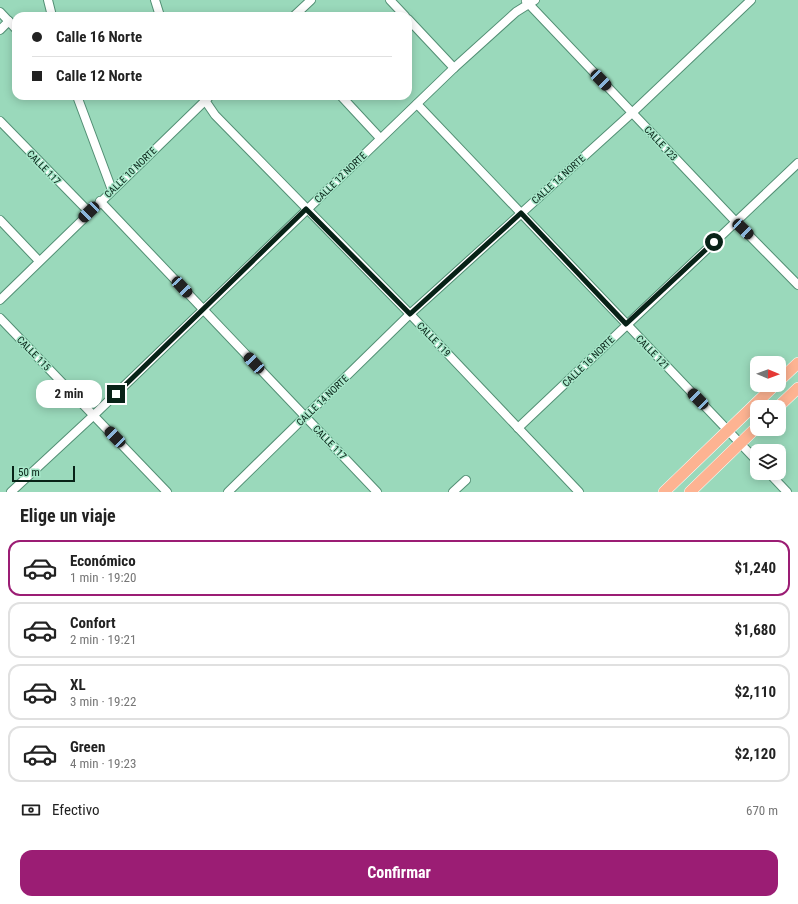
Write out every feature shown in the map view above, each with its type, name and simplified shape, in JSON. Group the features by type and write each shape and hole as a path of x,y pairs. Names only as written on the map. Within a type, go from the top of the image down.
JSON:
{"main road":[{"path":"786,374 798,363"},
{"path":"785,400 798,388"},
{"path":"664,492 768,392"},
{"path":"690,492 750,434"}],"street":[{"path":"48,0 51,12"},
{"path":"155,0 159,12"},
{"path":"298,12 311,0"},
{"path":"390,0 401,12"},
{"name":"CALLE 14 NORTE","path":"228,492 410,314 633,112 751,0"},
{"name":"CALLE 123","path":"529,1 736,222 798,285"},
{"name":"CALLE 12 NORTE","path":"11,492 94,415 380,138 454,68 529,1"},
{"path":"0,12 12,24"},
{"path":"0,30 9,21"},
{"path":"412,23 454,68"},
{"path":"78,100 112,190"},
{"name":"CALLE 10 NORTE","path":"0,300 203,100"},
{"name":"CALLE 119","path":"208,100 215,115 410,314 579,492"},
{"path":"345,100 380,138"},
{"name":"CALLE 121","path":"417,104 750,454"},
{"name":"CALLE 117","path":"0,121 89,212"},
{"name":"CALLE 16 NORTE","path":"518,428 626,324 798,163"},
{"name":"CALLE 117","path":"100,201 377,492"},
{"path":"0,220 39,261"},
{"name":"CALLE 115","path":"0,318 167,492"},
{"path":"453,492 466,480"},
{"path":"776,480 787,492"}],"route":[{"path":"116,394 306,209 410,314 521,213 626,324 714,242"}]}
